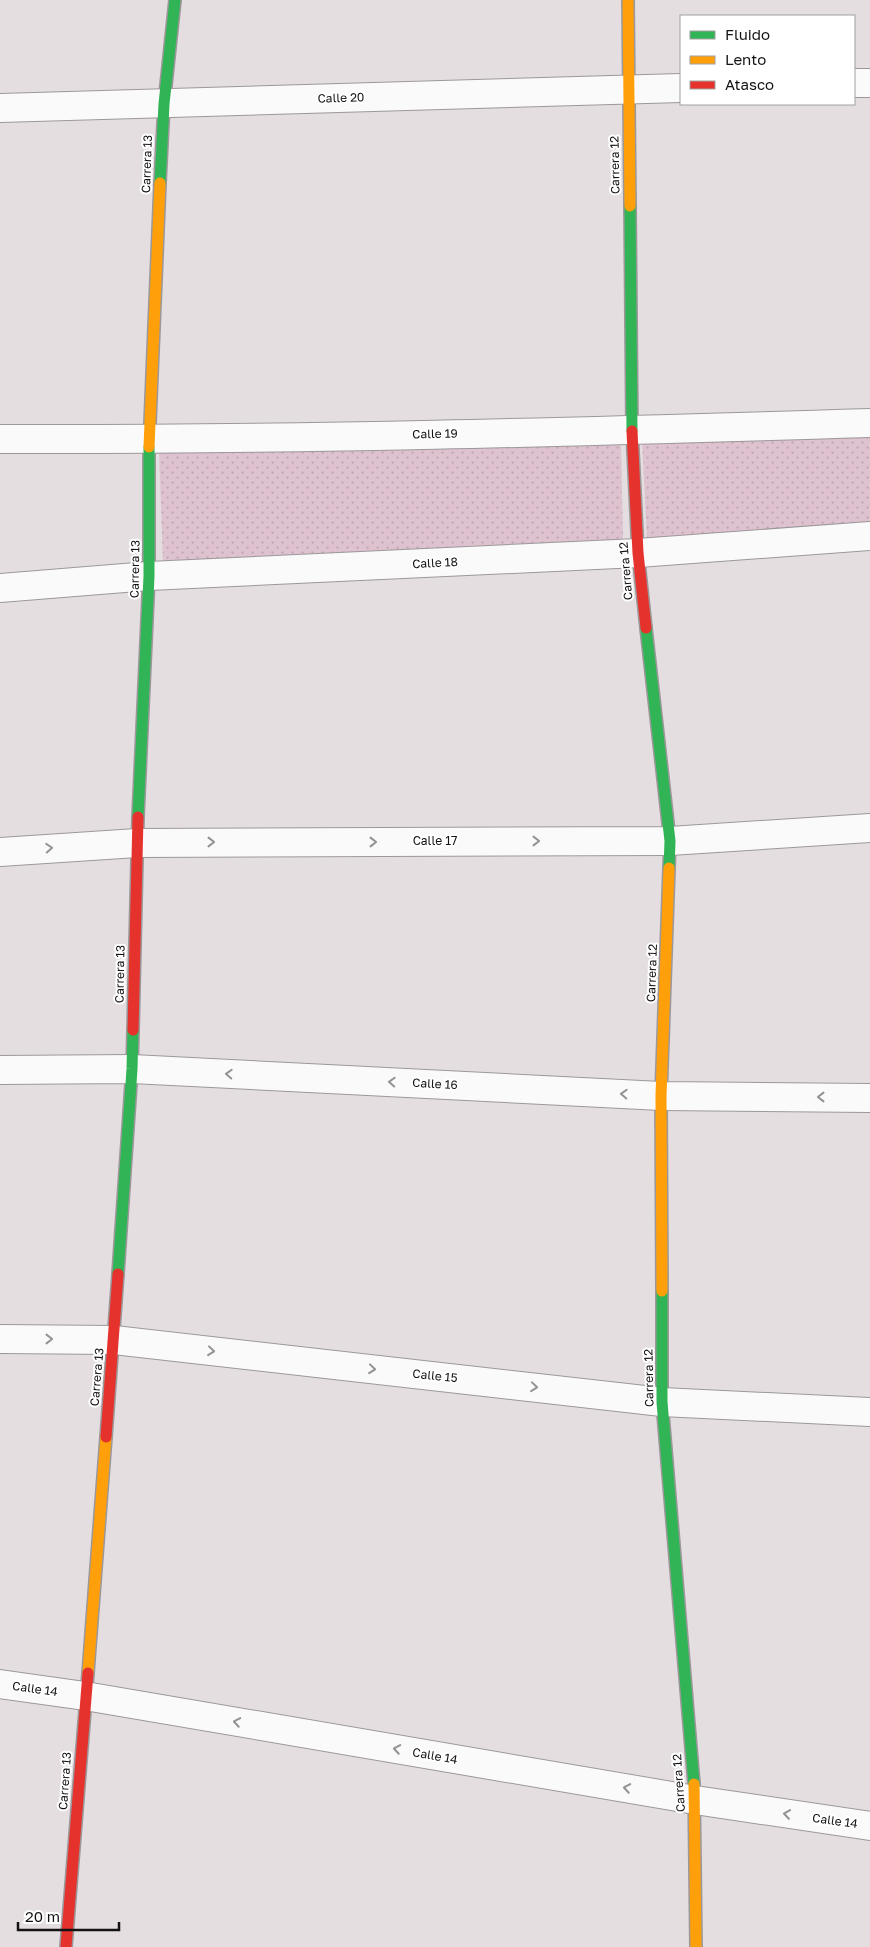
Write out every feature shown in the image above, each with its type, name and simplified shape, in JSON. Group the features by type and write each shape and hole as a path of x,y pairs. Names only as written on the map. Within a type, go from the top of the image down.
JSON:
{"street":[{"name":"Carrera 13","path":"66,1947 114,1340 132,1069 137,843 149,576 149,440 164,104 175,0"},
{"name":"Carrera 12","path":"628,0 632,430 638,553 670,841 661,1096 662,1402 695,1800 696,1947"},
{"path":"855,83 870,82"},
{"name":"Calle 20","path":"0,108 680,88"},
{"name":"Calle 19","path":"0,439 149,440 632,430 870,422"},
{"name":"Calle 18","path":"0,588 149,576 638,553 870,536"},
{"name":"Calle 17","path":"0,852 137,843 670,841 870,828"},
{"name":"Calle 16","path":"0,1070 132,1069 661,1096 870,1098"},
{"name":"Calle 15","path":"0,1339 114,1340 662,1402 870,1412"},
{"name":"Calle 14","path":"0,1684 85,1696 695,1800 870,1826"}],"shaded area":[{"path":"870,433 870,526 647,541 642,440"},
{"path":"621,444 623,540 163,564 159,450"}],"traffic: fast":[{"path":"160,183 164,104 175,0"},
{"path":"630,206 632,431"},
{"path":"138,817 149,576 149,447"},
{"path":"646,628 670,841 669,868"},
{"path":"118,1274 133,1030"},
{"path":"662,1291 662,1402 694,1784"}],"traffic: slow":[{"path":"628,0 630,206"},
{"path":"149,447 160,183"},
{"path":"662,1291 661,1096 669,868"},
{"path":"88,1673 106,1437"},
{"path":"694,1784 696,1947"}],"traffic: jam":[{"path":"632,431 638,553 646,628"},
{"path":"133,1030 138,817"},
{"path":"106,1437 118,1274"},
{"path":"66,1947 88,1673"}]}
